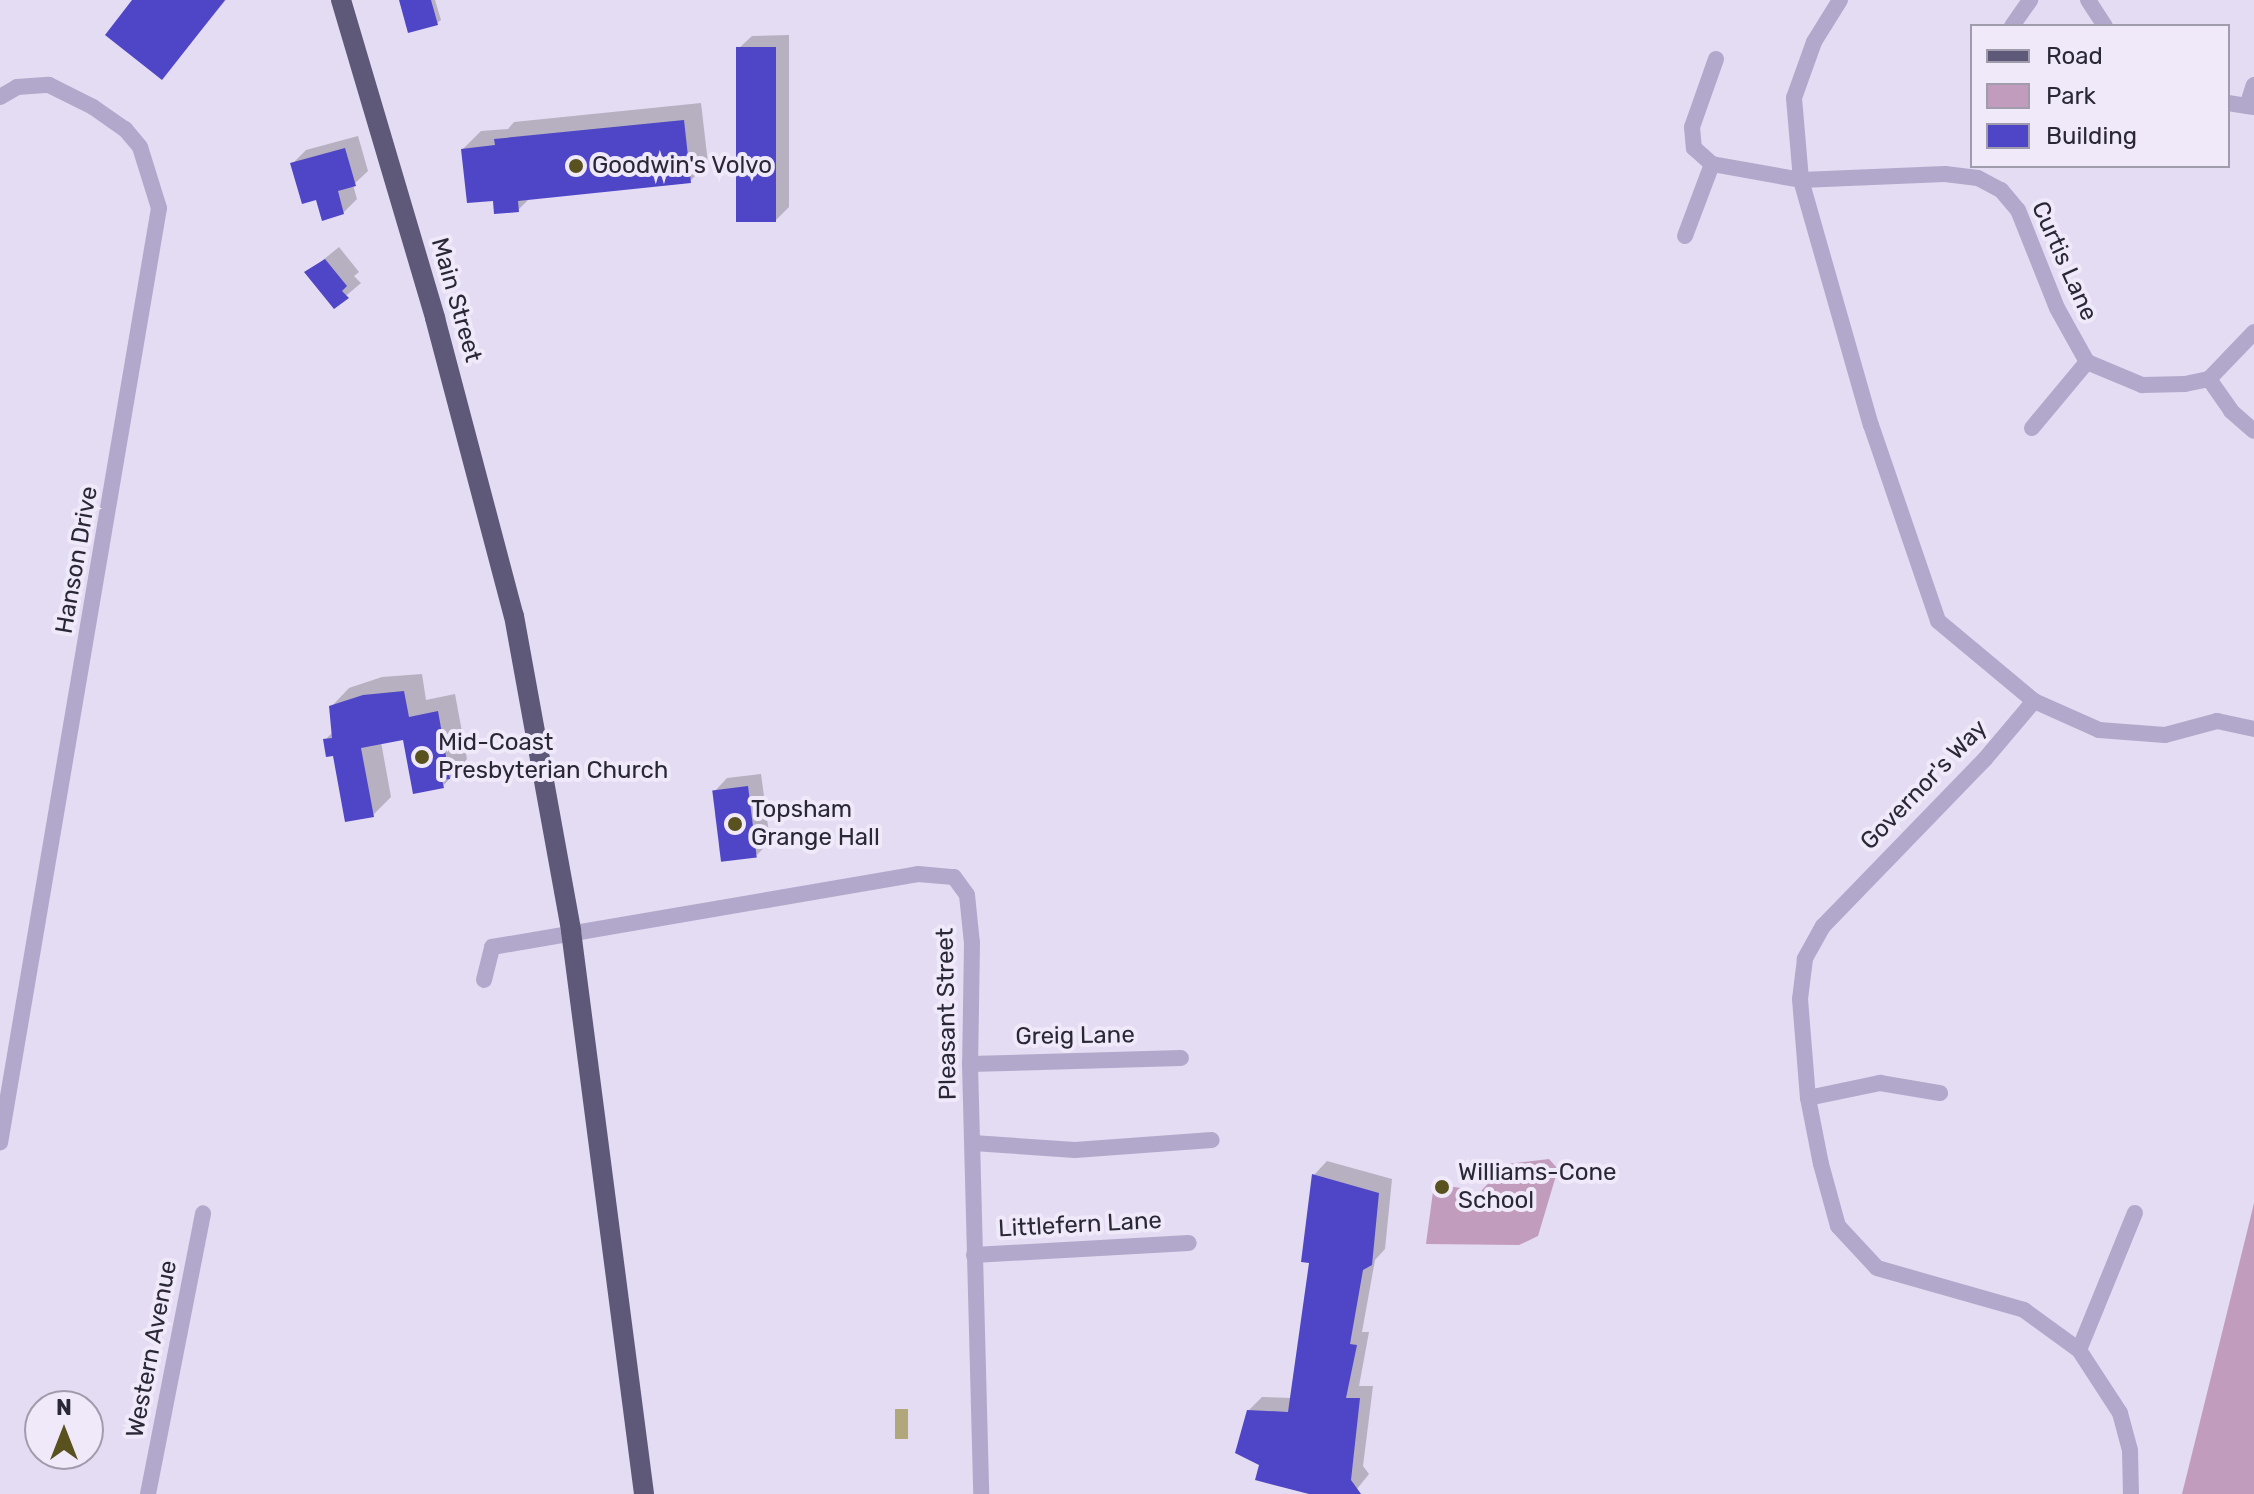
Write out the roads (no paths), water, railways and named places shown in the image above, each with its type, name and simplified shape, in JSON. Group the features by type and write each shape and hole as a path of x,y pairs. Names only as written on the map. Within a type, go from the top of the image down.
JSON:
{"main road":[{"name":"Main Street","path":"341,0 435,318 514,616 571,931 644,1494"}],"street":[{"path":"2013,24 2030,0"},
{"path":"2088,0 2104,24"},
{"path":"1834,2 1814,42 1794,98 1801,180 1871,425 1938,621 2034,701 2099,730 2165,735 2217,721 2254,729"},
{"path":"1685,236 1712,164 1694,148 1692,127 1716,59"},
{"name":"Hanson Drive","path":"0,97 17,87 49,85 93,107 125,129 140,147 159,208 0,1143"},
{"path":"2230,103 2251,106 2254,85"},
{"name":"Curtis Lane","path":"1712,164 1801,180 1945,174 1978,178 2001,190 2018,210 2057,308 2087,362"},
{"path":"2032,428 2087,362 2142,385 2209,379 2254,332"},
{"path":"2209,379 2231,411 2254,431"},
{"name":"Governor's Way","path":"2034,701 1943,804 1823,926 1805,959 1800,999 1808,1098 1838,1226 1859,1252 1877,1268 1906,1280 2024,1310 2079,1350 2120,1413 2130,1451 2131,1494"},
{"name":"Pleasant Street","path":"484,980 492,947 571,931 918,874 954,877 967,895 972,943 970,1064 981,1494"},
{"name":"Greig Lane","path":"970,1064 1181,1058"},
{"path":"1808,1098 1880,1083 1940,1093"},
{"path":"973,1143 1075,1150 1212,1140"},
{"name":"Western Avenue","path":"148,1494 203,1213"},
{"path":"2079,1350 2135,1213"},
{"name":"Littlefern Lane","path":"974,1255 1189,1243"}],"place":[{"name":"Goodwin's Volvo","path":"576,166"},
{"name":"Mid-Coast Presbyterian Church","path":"422,757"},
{"name":"Topsham Grange Hall","path":"735,824"},
{"name":"Williams-Cone School","path":"1442,1187"}]}
